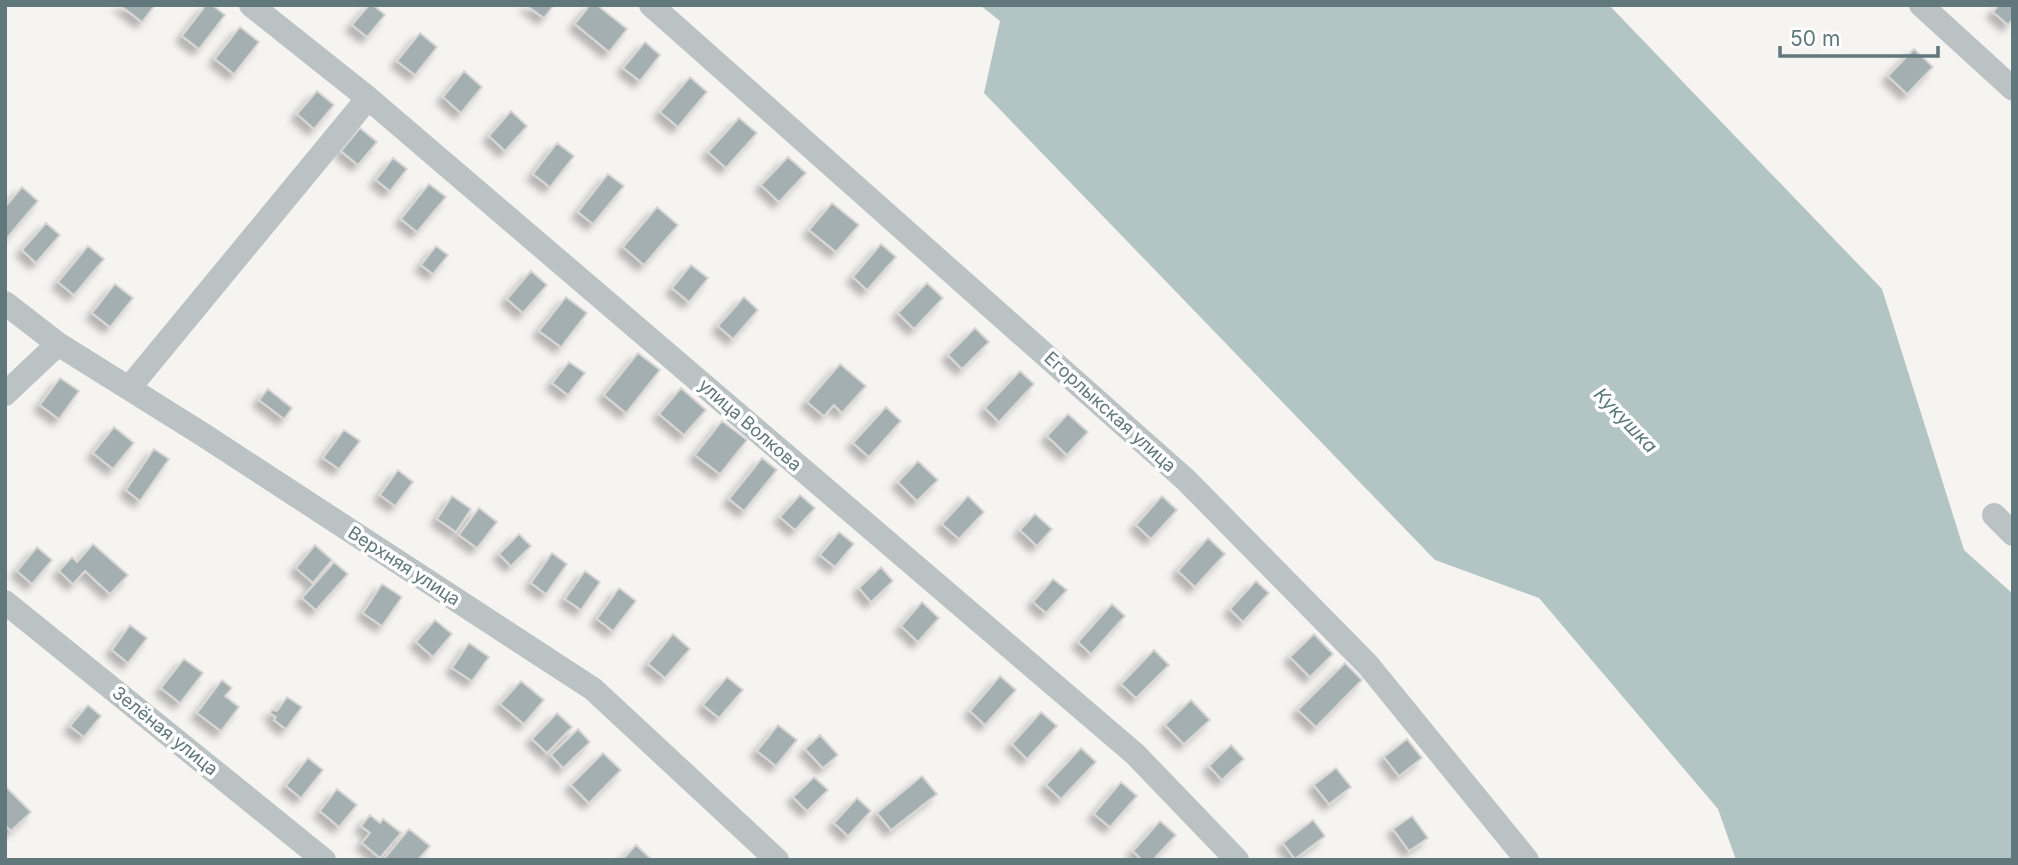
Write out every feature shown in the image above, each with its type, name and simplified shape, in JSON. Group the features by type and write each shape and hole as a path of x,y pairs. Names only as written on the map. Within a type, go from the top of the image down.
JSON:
{"street":[{"name":"улица Волкова","path":"251,5 368,99 1135,754 1237,860"},
{"name":"Егорлыкская улица","path":"651,5 1186,480 1368,665 1527,860"},
{"path":"1921,5 2013,89"},
{"path":"129,388 368,99"},
{"name":"Верхняя улица","path":"5,303 58,344 593,689 777,860"},
{"path":"5,394 58,344"},
{"path":"1994,515 2013,534"},
{"name":"Зелёная улица","path":"5,602 324,860"}],"water":[{"name":"Кукушка","path":"980,5 1609,5 1882,289 1964,550 2013,594 2013,860 1736,860 1718,809 1539,598 1435,560 984,93 1000,21"}],"building":[{"path":"120,5 155,5 142,22"},
{"path":"206,5 212,5 225,15 199,49 182,36"},
{"path":"369,5 373,5 385,15 367,37 352,25"},
{"path":"526,5 552,5 553,6 544,18"},
{"path":"590,5 597,5 627,29 609,52 575,24"},
{"path":"1999,5 2013,5 2013,19 2008,25 1993,12"},
{"path":"240,27 259,42 234,74 215,59"},
{"path":"420,33 437,47 415,75 397,61"},
{"path":"645,42 660,55 640,81 623,68"},
{"path":"1914,49 1933,67 1907,94 1888,76"},
{"path":"464,71 482,87 461,113 443,97"},
{"path":"690,77 707,92 678,127 660,112"},
{"path":"317,91 334,105 314,129 297,114"},
{"path":"511,111 527,126 505,151 489,136"},
{"path":"739,118 757,133 726,168 708,152"},
{"path":"360,128 377,142 358,165 341,151"},
{"path":"557,143 574,156 550,187 533,174"},
{"path":"788,157 806,173 779,202 761,185"},
{"path":"393,158 407,169 390,191 376,180"},
{"path":"608,174 624,186 593,224 578,212"},
{"path":"429,184 446,197 417,232 401,219"},
{"path":"22,187 38,201 7,238 5,207"},
{"path":"832,203 859,225 836,252 809,230"},
{"path":"657,207 678,225 644,265 623,247"},
{"path":"46,223 60,235 36,263 22,250"},
{"path":"881,244 896,257 867,290 853,277"},
{"path":"88,246 104,259 74,295 58,282"},
{"path":"436,246 448,255 433,274 421,265"},
{"path":"691,265 708,278 689,302 672,288"},
{"path":"531,271 547,285 523,313 507,299"},
{"path":"927,283 943,298 914,329 898,313"},
{"path":"115,284 133,298 110,327 92,313"},
{"path":"566,297 587,313 561,347 539,331"},
{"path":"744,297 758,310 733,339 718,326"},
{"path":"975,328 989,342 962,369 948,355"},
{"path":"638,353 660,370 626,413 604,395"},
{"path":"569,362 585,373 568,395 552,383"},
{"path":"840,364 866,386 842,413 834,405 824,416 807,402"},
{"path":"1020,371 1034,384 999,422 985,408"},
{"path":"60,378 79,391 59,419 40,405"},
{"path":"681,388 706,410 684,435 659,414"},
{"path":"268,389 292,408 284,419 259,400"},
{"path":"886,407 901,421 869,457 853,443"},
{"path":"1068,414 1088,432 1067,455 1047,436"},
{"path":"722,421 747,440 720,474 695,455"},
{"path":"114,427 134,443 113,469 93,453"},
{"path":"344,430 360,441 339,469 323,458"},
{"path":"154,449 169,459 140,501 126,490"},
{"path":"762,458 777,470 744,511 729,499"},
{"path":"918,461 938,480 917,501 898,482"},
{"path":"398,470 413,482 395,506 380,495"},
{"path":"800,495 815,508 795,530 780,517"},
{"path":"452,496 471,509 456,532 437,519"},
{"path":"968,496 984,512 959,539 942,524"},
{"path":"1162,496 1177,510 1151,539 1136,525"},
{"path":"479,508 497,522 477,548 459,535"},
{"path":"1035,514 1052,529 1037,546 1020,530"},
{"path":"839,532 854,544 835,567 820,555"},
{"path":"519,534 531,546 511,566 499,554"},
{"path":"1208,538 1225,554 1195,587 1178,571"},
{"path":"93,544 128,575 110,594 85,571 73,584 59,571 72,557 77,562"},
{"path":"315,545 332,560 313,583 296,568"},
{"path":"37,547 52,560 32,584 17,571"},
{"path":"552,553 567,564 546,594 531,583"},
{"path":"334,562 348,574 316,610 302,598"},
{"path":"881,567 893,581 871,602 859,588"},
{"path":"585,571 600,582 581,610 565,599"},
{"path":"1053,579 1067,590 1046,613 1033,602"},
{"path":"1256,581 1269,593 1243,622 1230,609"},
{"path":"382,584 402,597 382,626 363,613"},
{"path":"619,588 636,601 613,631 597,619"},
{"path":"922,602 939,618 918,642 901,626"},
{"path":"1112,604 1125,616 1091,654 1078,642"},
{"path":"435,620 452,634 433,657 416,642"},
{"path":"130,625 147,638 128,663 112,650"},
{"path":"673,634 690,649 665,678 648,664"},
{"path":"1314,634 1333,654 1310,677 1290,657"},
{"path":"469,643 489,657 472,681 452,668"},
{"path":"1154,650 1169,665 1136,698 1121,684"},
{"path":"184,659 203,673 180,703 161,688"},
{"path":"1345,663 1362,680 1316,727 1298,710"},
{"path":"1000,676 1016,690 985,725 970,711"},
{"path":"727,677 743,690 719,718 703,705"},
{"path":"222,680 232,688 225,696 239,707 221,731 197,713"},
{"path":"521,681 544,700 524,724 500,704"},
{"path":"287,697 302,707 286,729 274,720 276,717 270,713 272,710 277,711"},
{"path":"1191,700 1210,720 1184,744 1165,725"},
{"path":"88,705 101,716 84,737 70,726"},
{"path":"1041,712 1057,726 1027,759 1012,744"},
{"path":"557,713 572,727 547,753 532,739"},
{"path":"778,725 797,740 776,766 757,751"},
{"path":"578,729 590,742 563,768 551,755"},
{"path":"820,735 838,755 823,768 805,749"},
{"path":"1407,739 1422,758 1399,776 1384,757"},
{"path":"1231,745 1244,759 1222,780 1209,766"},
{"path":"1081,748 1096,762 1061,799 1046,785"},
{"path":"603,753 621,770 589,803 571,785"},
{"path":"308,758 323,770 301,798 286,786"},
{"path":"1336,768 1351,787 1329,804 1314,785"},
{"path":"922,776 937,794 891,830 877,813"},
{"path":"814,777 828,790 807,811 793,797"},
{"path":"1121,782 1137,796 1110,827 1094,814"},
{"path":"7,788 31,812 11,831 5,825"},
{"path":"337,789 357,805 339,827 320,811"},
{"path":"857,798 871,811 848,836 834,823"},
{"path":"370,815 380,823 383,819 401,833 380,858 362,843 370,833 361,826"},
{"path":"1412,816 1428,838 1409,851 1393,829"},
{"path":"1313,820 1325,836 1295,859 1283,843"},
{"path":"1160,821 1176,835 1153,860 1142,860 1133,851"},
{"path":"409,829 430,846 418,860 383,860"},
{"path":"636,845 652,860 622,860"}]}
